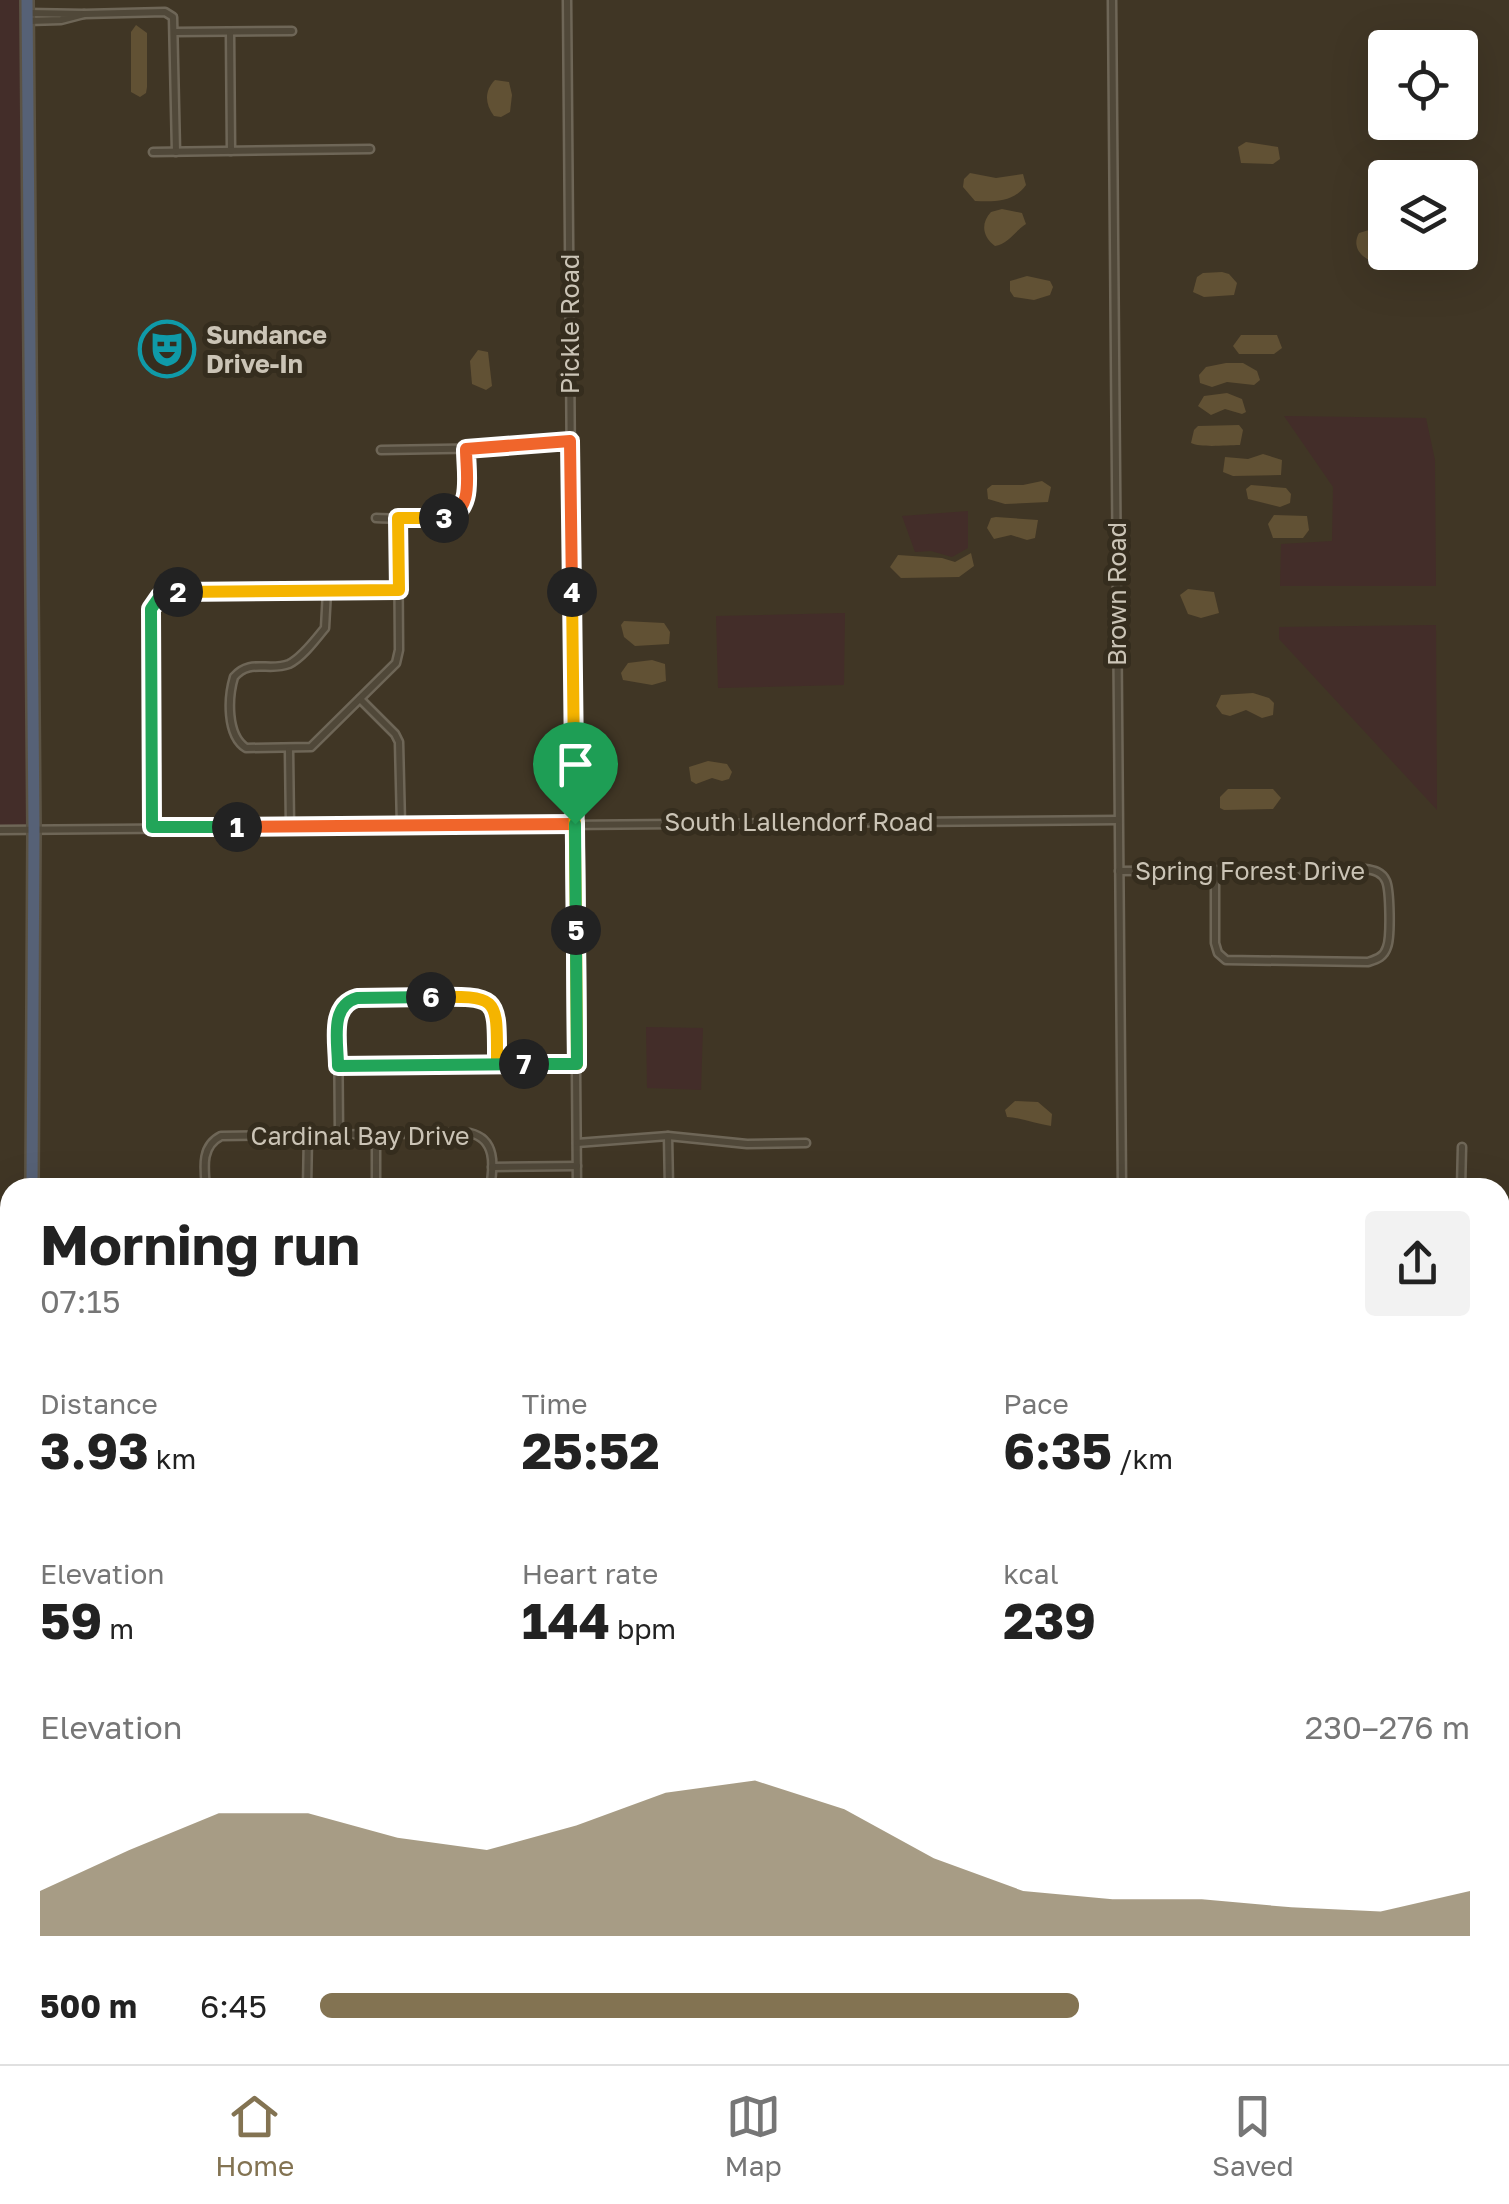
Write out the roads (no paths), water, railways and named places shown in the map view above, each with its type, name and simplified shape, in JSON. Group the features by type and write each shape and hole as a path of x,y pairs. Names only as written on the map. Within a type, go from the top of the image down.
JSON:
{"highway":[{"path":"27,11 34,830 32,1178"}],"street":[{"name":"Pickle Road","path":"567,0 578,1178"},
{"name":"Brown Road","path":"1112,0 1122,1178"},
{"path":"27,11 167,13 174,19 176,152"},
{"path":"175,32 292,31"},
{"path":"230,32 231,151"},
{"path":"153,152 370,149"},
{"path":"381,450 466,449 570,441"},
{"path":"376,518 445,518 458,513 466,499 466,449"},
{"path":"327,590 325,628 296,659 284,665 246,666 232,682 232,732 238,743 252,750 306,749 316,744 398,660 398,518"},
{"path":"152,827 151,612 157,598 172,592 399,590"},
{"path":"360,699 400,742 400,825"},
{"path":"289,750 290,826"},
{"name":"South Lallendorf Road","path":"0,830 1118,820"},
{"name":"Spring Forest Drive","path":"1119,871 1215,870 1368,869 1382,874 1388,889 1388,942 1380,957 1366,962 1226,960 1216,948 1215,870"},
{"path":"339,1134 338,1018 342,1006 357,998 482,998 496,1013 497,1064"},
{"path":"338,1066 577,1064"},
{"path":"308,1134 308,1178"},
{"name":"Cardinal Bay Drive","path":"205,1178 207,1148 218,1137 308,1134 478,1135 490,1148 492,1167 577,1166"},
{"path":"376,1134 376,1178"},
{"path":"577,1144 668,1136 746,1144 806,1143"},
{"path":"668,1136 668,1178"},
{"path":"1461,1178 1462,1147"},
{"path":"491,1178 492,1167"}],"place":[{"name":"Sundance Drive-In","path":"167,349"}]}
